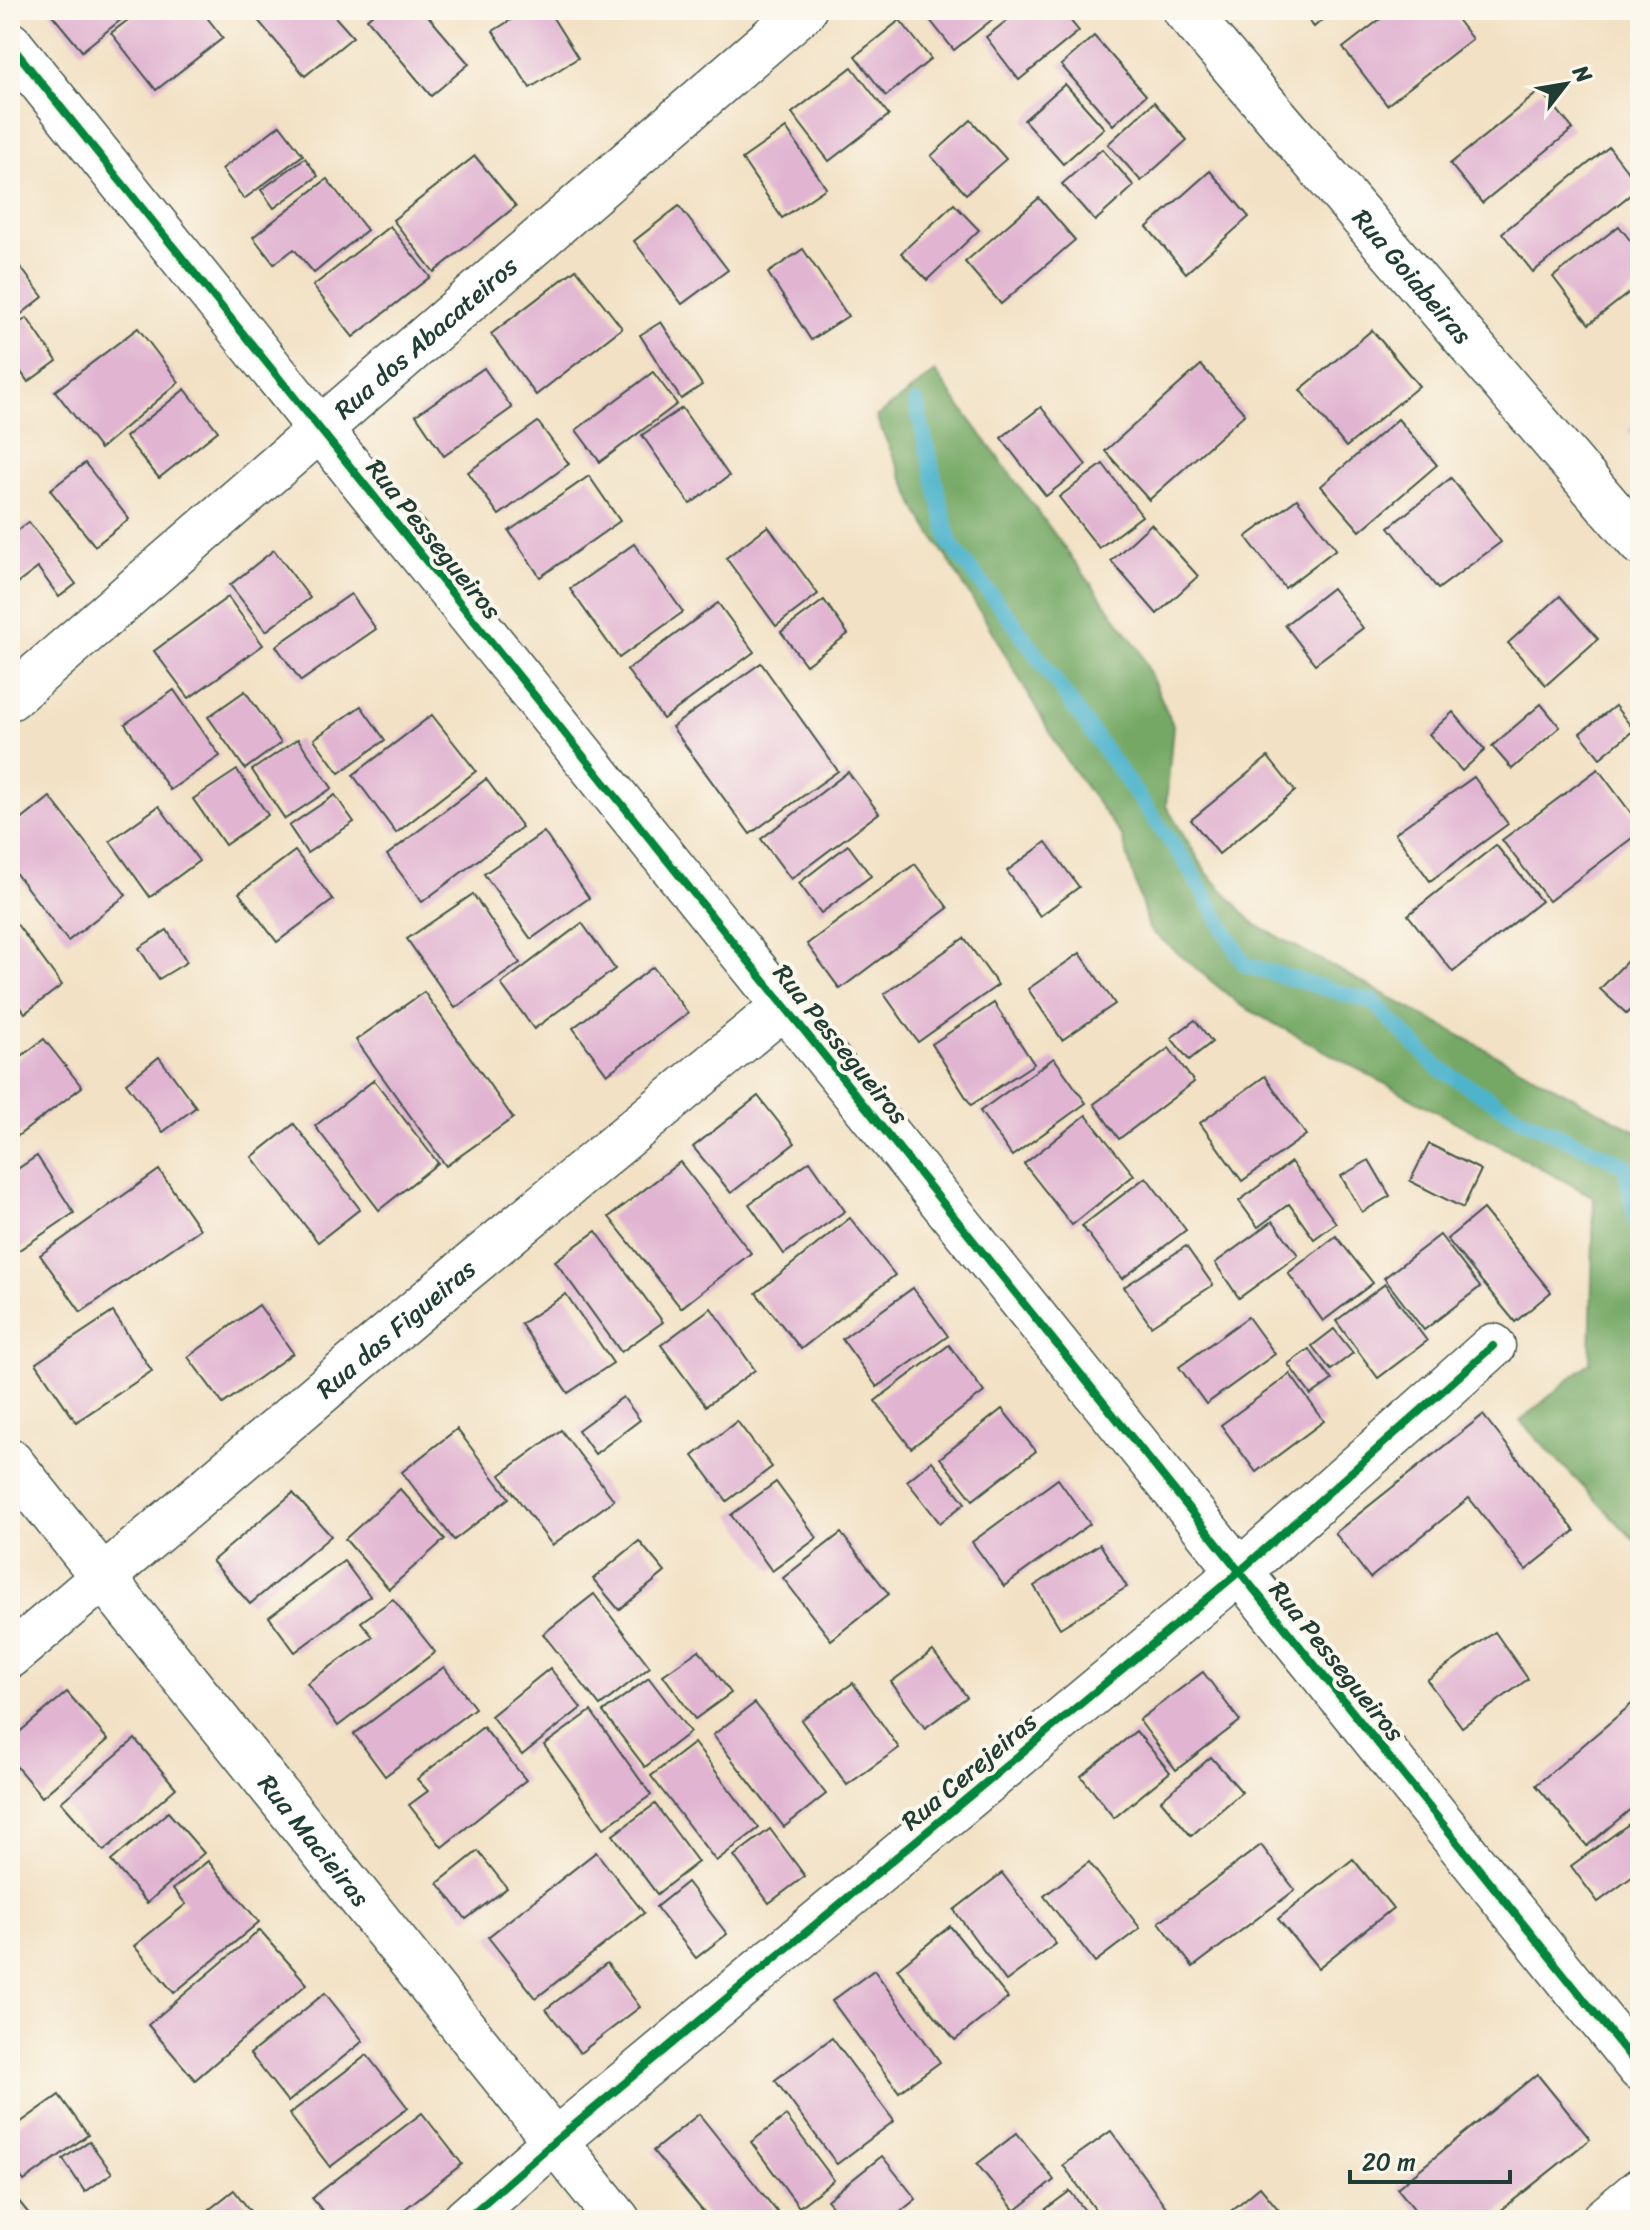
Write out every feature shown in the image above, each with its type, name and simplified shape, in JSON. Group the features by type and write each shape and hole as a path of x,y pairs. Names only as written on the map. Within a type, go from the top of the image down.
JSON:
{"street":[{"name":"Rua dos Abacateiros","path":"10,698 804,10"},
{"name":"Rua Goiabeiras","path":"1185,10 1640,543"},
{"name":"Rua Pessegueiros","path":"10,44 1640,2069"},
{"name":"Rua das Figueiras","path":"10,1656 459,1275 784,1006"},
{"name":"Rua Cerejeiras","path":"465,2220 555,2141 1239,1572 1493,1346"},
{"name":"Rua Macieiras","path":"10,1461 618,2220"},
{"path":"1604,2220 1640,2190"}],"green space":[{"path":"935,372 1139,649 1173,725 1166,806 1207,873 1254,924 1640,1133 1640,1546 1520,1421 1590,1362 1594,1197 1240,1005 1149,929 1122,837 1066,760 986,621 918,512 876,417"}],"building":[{"path":"48,10 133,10 82,51"},
{"path":"141,10 201,10 223,38 156,90 111,33"},
{"path":"329,10 353,37 305,76 251,12"},
{"path":"378,10 423,10 469,64 431,96 367,19"},
{"path":"527,10 548,10 578,58 530,88 493,31"},
{"path":"922,10 1004,10 954,50"},
{"path":"1020,10 1062,10 1079,31 1019,80 986,37"},
{"path":"1300,10 1333,10 1314,27"},
{"path":"1392,10 1450,10 1472,39 1387,105 1343,48"},
{"path":"900,20 931,59 886,96 855,56"},
{"path":"1094,36 1146,95 1113,125 1061,65"},
{"path":"852,67 889,115 829,161 792,113"},
{"path":"1065,84 1104,128 1063,164 1024,120"},
{"path":"1541,90 1573,129 1482,203 1450,164"},
{"path":"1154,102 1187,140 1141,181 1108,144"},
{"path":"971,120 1006,159 966,194 931,156"},
{"path":"280,125 303,155 244,199 222,169"},
{"path":"786,128 826,188 782,218 742,159"},
{"path":"1609,147 1640,187 1533,272 1502,233"},
{"path":"1102,149 1134,186 1095,221 1062,184"},
{"path":"475,156 516,206 434,272 393,220"},
{"path":"305,158 318,176 274,208 261,190"},
{"path":"1210,171 1249,217 1186,273 1147,227"},
{"path":"327,179 367,230 314,273 294,249 274,264 253,237"},
{"path":"1039,198 1075,240 1001,304 965,262"},
{"path":"954,204 979,230 927,280 901,253"},
{"path":"679,206 728,270 682,304 634,241"},
{"path":"390,226 430,277 353,337 313,286"},
{"path":"1619,226 1640,253 1640,284 1589,324 1553,277"},
{"path":"803,249 848,316 811,340 768,273"},
{"path":"10,253 43,297 10,323"},
{"path":"576,269 622,328 536,395 491,334"},
{"path":"27,318 57,361 28,382 10,356 10,329"},
{"path":"661,322 702,385 681,399 640,335"},
{"path":"138,328 179,382 100,449 55,391"},
{"path":"1372,330 1419,386 1346,447 1300,390"},
{"path":"1201,365 1245,414 1149,500 1105,451"},
{"path":"484,368 512,408 444,456 416,415"},
{"path":"653,372 677,404 600,462 576,430"},
{"path":"185,389 218,431 159,478 125,437"},
{"path":"1041,407 1086,465 1046,496 1001,438"},
{"path":"682,408 729,476 690,504 642,435"},
{"path":"1398,419 1437,465 1360,531 1321,486"},
{"path":"1640,421 1640,446 1628,430"},
{"path":"538,422 569,464 499,515 468,472"},
{"path":"85,463 129,519 95,546 50,490"},
{"path":"1103,464 1142,516 1099,548 1059,497"},
{"path":"589,476 620,521 540,577 509,531"},
{"path":"1451,478 1501,542 1438,589 1389,527"},
{"path":"1297,499 1336,549 1285,588 1246,537"},
{"path":"29,522 76,584 59,597 38,568 10,589 10,536"},
{"path":"1151,524 1198,576 1157,614 1111,561"},
{"path":"768,526 818,594 776,626 726,558"},
{"path":"634,544 683,612 619,658 570,589"},
{"path":"274,550 310,598 266,631 230,585"},
{"path":"1332,588 1363,628 1315,664 1285,625"},
{"path":"351,594 376,629 301,681 276,646"},
{"path":"1560,596 1598,639 1546,685 1508,643"},
{"path":"228,597 263,645 189,698 154,651"},
{"path":"824,600 848,634 806,665 781,632"},
{"path":"718,603 754,652 663,719 627,670"},
{"path":"761,663 838,771 750,834 672,727"},
{"path":"174,690 220,756 170,790 125,724"},
{"path":"245,691 281,743 245,769 208,717"},
{"path":"1541,704 1560,727 1512,769 1492,746"},
{"path":"361,706 385,740 339,773 314,739"},
{"path":"1615,706 1634,730 1600,758 1580,733"},
{"path":"1453,712 1485,750 1462,771 1429,734"},
{"path":"432,715 476,771 396,833 353,775"},
{"path":"298,739 332,788 285,819 252,770"},
{"path":"1268,757 1295,791 1219,854 1191,820"},
{"path":"1598,769 1640,825 1640,832 1549,901 1502,840"},
{"path":"237,770 268,815 225,845 193,799"},
{"path":"848,772 879,813 791,879 761,839"},
{"path":"1474,777 1508,824 1430,881 1395,833"},
{"path":"486,779 522,827 422,902 387,855"},
{"path":"335,795 354,822 307,853 289,826"},
{"path":"50,797 126,895 68,941 10,866 10,829"},
{"path":"159,806 199,861 150,897 110,841"},
{"path":"544,832 589,898 531,939 484,874"},
{"path":"1046,842 1079,887 1040,916 1007,871"},
{"path":"848,845 871,876 821,913 799,883"},
{"path":"1496,845 1541,901 1453,972 1408,915"},
{"path":"295,851 333,900 277,942 239,893"},
{"path":"915,864 948,908 840,989 807,944"},
{"path":"473,894 520,963 455,1008 407,939"},
{"path":"10,915 62,985 25,1013 10,992"},
{"path":"582,923 615,969 534,1029 501,984"},
{"path":"167,930 187,962 159,979 139,948"},
{"path":"964,938 998,985 918,1042 884,994"},
{"path":"1080,953 1115,1004 1062,1040 1028,989"},
{"path":"1633,955 1640,962 1640,1001 1627,1014 1600,989"},
{"path":"653,967 688,1013 607,1074 573,1028"},
{"path":"424,992 513,1118 446,1166 356,1040"},
{"path":"994,1003 1034,1064 971,1105 932,1044"},
{"path":"1195,1020 1212,1042 1189,1060 1171,1038"},
{"path":"44,1039 82,1087 15,1138 10,1131 10,1065"},
{"path":"1169,1048 1194,1082 1119,1139 1094,1104"},
{"path":"159,1057 196,1107 163,1132 126,1083"},
{"path":"1054,1058 1086,1103 1012,1156 980,1111"},
{"path":"1265,1076 1306,1135 1242,1181 1200,1123"},
{"path":"374,1080 438,1163 379,1210 315,1126"},
{"path":"758,1096 795,1143 731,1193 693,1147"},
{"path":"1086,1115 1134,1175 1072,1225 1024,1164"},
{"path":"294,1124 360,1209 318,1242 252,1157"},
{"path":"1429,1144 1481,1170 1463,1208 1410,1181"},
{"path":"37,1156 74,1213 10,1256 10,1174"},
{"path":"1369,1160 1390,1196 1362,1212 1341,1176"},
{"path":"810,1161 845,1211 784,1254 749,1204"},
{"path":"680,1162 751,1253 681,1308 609,1217"},
{"path":"1291,1162 1336,1223 1314,1239 1289,1204 1258,1227 1239,1201"},
{"path":"159,1170 200,1229 81,1312 40,1255"},
{"path":"1146,1177 1186,1230 1122,1279 1082,1226"},
{"path":"1483,1209 1551,1292 1515,1322 1447,1239"},
{"path":"850,1218 895,1275 801,1349 756,1293"},
{"path":"1273,1221 1298,1255 1239,1298 1215,1263"},
{"path":"596,1231 663,1322 621,1352 555,1261"},
{"path":"1440,1235 1480,1287 1424,1330 1384,1278"},
{"path":"1336,1236 1373,1283 1323,1321 1288,1273"},
{"path":"1186,1246 1213,1285 1151,1326 1124,1287"},
{"path":"1385,1284 1427,1341 1378,1378 1336,1321"},
{"path":"913,1288 948,1336 877,1387 842,1339"},
{"path":"566,1294 613,1363 568,1393 521,1324"},
{"path":"259,1305 293,1353 223,1404 188,1357"},
{"path":"711,1308 755,1370 706,1406 661,1345"},
{"path":"113,1312 152,1371 76,1422 36,1363"},
{"path":"1248,1317 1275,1354 1206,1404 1179,1367"},
{"path":"1334,1329 1353,1353 1331,1370 1312,1346"},
{"path":"949,1345 984,1392 911,1448 875,1401"},
{"path":"1309,1349 1332,1380 1311,1395 1288,1364"},
{"path":"1290,1374 1324,1421 1256,1472 1221,1425"},
{"path":"623,1397 640,1420 595,1454 578,1430"},
{"path":"1002,1409 1036,1451 973,1500 940,1458"},
{"path":"1483,1415 1575,1531 1526,1570 1469,1498 1370,1578 1335,1533"},
{"path":"737,1421 772,1467 727,1501 693,1456"},
{"path":"457,1429 509,1498 454,1540 402,1472"},
{"path":"561,1430 614,1500 552,1545 500,1475"},
{"path":"932,1461 965,1503 940,1523 907,1481"},
{"path":"1058,1479 1090,1524 1004,1586 972,1542"},
{"path":"776,1482 817,1538 772,1571 731,1515"},
{"path":"400,1489 445,1539 389,1589 345,1539"},
{"path":"293,1493 331,1536 250,1604 212,1561"},
{"path":"841,1533 889,1594 831,1640 783,1578"},
{"path":"639,1541 665,1572 619,1610 593,1579"},
{"path":"1100,1544 1127,1587 1060,1628 1034,1586"},
{"path":"344,1561 370,1596 295,1652 269,1617"},
{"path":"594,1594 650,1667 600,1706 543,1634"},
{"path":"393,1599 435,1652 338,1726 307,1683 373,1637 361,1622"},
{"path":"1495,1632 1528,1679 1462,1727 1427,1680"},
{"path":"699,1650 731,1693 695,1719 663,1675"},
{"path":"933,1651 967,1697 925,1728 891,1682"},
{"path":"444,1667 475,1708 385,1776 354,1734"},
{"path":"550,1668 581,1708 522,1755 491,1716"},
{"path":"1203,1672 1240,1721 1176,1770 1139,1720"},
{"path":"649,1678 690,1732 645,1767 603,1712"},
{"path":"853,1683 899,1748 847,1785 801,1720"},
{"path":"67,1692 108,1740 42,1797 10,1759 10,1740"},
{"path":"1640,1697 1640,1801 1587,1846 1536,1785"},
{"path":"755,1703 826,1794 784,1827 713,1735"},
{"path":"591,1711 651,1795 604,1828 544,1745"},
{"path":"483,1727 526,1780 442,1847 409,1805 428,1791 417,1779"},
{"path":"1136,1731 1170,1772 1114,1818 1081,1776"},
{"path":"135,1739 176,1788 104,1851 61,1802"},
{"path":"694,1743 759,1828 716,1861 651,1776"},
{"path":"1211,1757 1242,1792 1191,1836 1161,1800"},
{"path":"655,1804 698,1862 657,1894 613,1835"},
{"path":"168,1812 204,1853 147,1903 111,1861"},
{"path":"1640,1816 1640,1871 1598,1902 1571,1866"},
{"path":"770,1829 805,1876 769,1903 734,1856"},
{"path":"1261,1845 1295,1890 1193,1967 1159,1922"},
{"path":"478,1851 507,1888 466,1919 438,1883"},
{"path":"596,1852 644,1913 536,1998 488,1937"},
{"path":"1353,1859 1393,1908 1318,1968 1278,1919"},
{"path":"208,1861 259,1922 174,1993 134,1946 186,1904 173,1889"},
{"path":"1089,1862 1140,1928 1095,1962 1044,1896"},
{"path":"1002,1873 1056,1944 1006,1981 954,1910"},
{"path":"687,1882 727,1934 696,1958 656,1907"},
{"path":"950,1926 1008,1998 955,2040 897,1969"},
{"path":"260,1930 307,1984 195,2080 148,2025"},
{"path":"607,1963 640,2007 580,2053 546,2009"},
{"path":"874,1970 940,2062 899,2092 832,2001"},
{"path":"325,1993 363,2041 288,2102 250,2054"},
{"path":"832,2038 894,2121 837,2164 775,2080"},
{"path":"367,2055 408,2108 330,2167 289,2114"},
{"path":"1537,2074 1590,2139 1489,2220 1423,2220 1397,2188"},
{"path":"59,2095 88,2135 24,2181 10,2161 10,2130"},
{"path":"422,2113 462,2164 391,2220 330,2220 312,2198"},
{"path":"699,2114 778,2213 770,2220 710,2220 653,2151"},
{"path":"786,2116 834,2180 799,2207 751,2142"},
{"path":"1111,2131 1171,2214 1163,2220 1103,2220 1063,2165"},
{"path":"1017,2133 1054,2180 1015,2211 977,2164"},
{"path":"89,2141 112,2173 85,2192 63,2159"},
{"path":"882,2156 916,2199 890,2220 844,2220 827,2200"},
{"path":"1260,2187 1287,2220 1220,2220"},
{"path":"234,2190 257,2220 196,2220"},
{"path":"1070,2191 1092,2220 1031,2220"},
{"path":"17,2199 34,2220 10,2220 10,2205"}],"waterway":[{"path":"916,403 950,544 1012,621 1188,866 1245,965 1373,1002 1437,1067 1523,1119 1625,1165 1640,1241"}],"cycle path":[{"path":"10,44 1640,2069"},
{"path":"465,2220 555,2141 1239,1572 1493,1346"}]}
